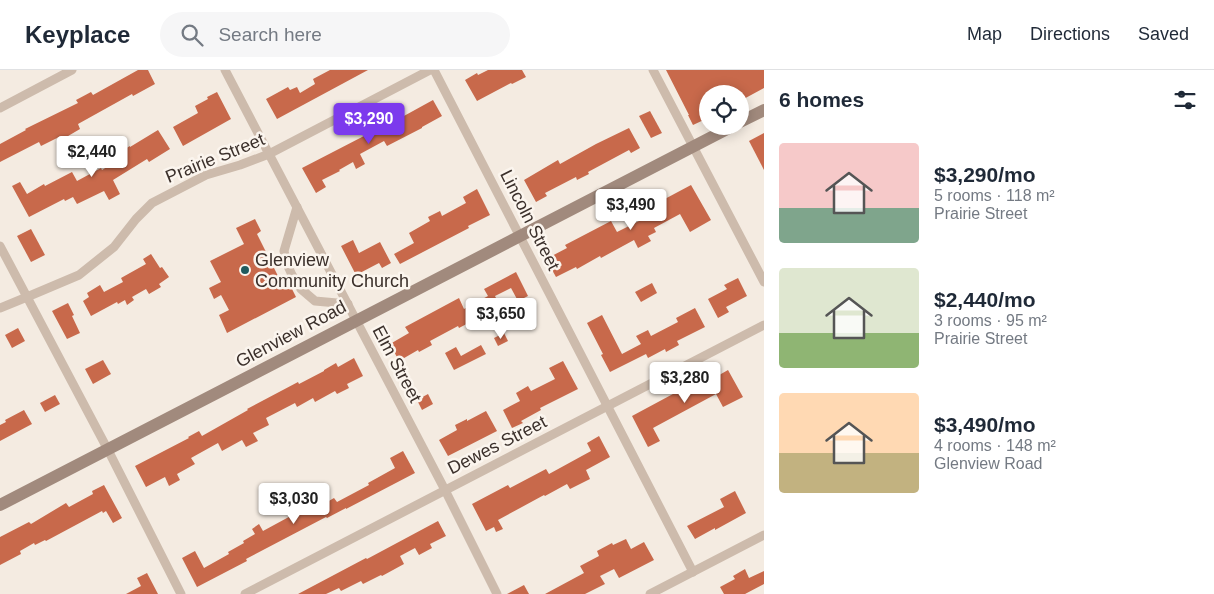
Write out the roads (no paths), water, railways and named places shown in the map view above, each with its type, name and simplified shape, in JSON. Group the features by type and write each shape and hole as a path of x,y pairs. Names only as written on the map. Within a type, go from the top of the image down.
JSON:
{"main road":[{"path":"749,118 764,110"},
{"name":"Glenview Road","path":"0,505 716,135"}],"street":[{"path":"0,108 72,70"},
{"name":"Elm Street","path":"225,70 498,594"},
{"name":"Prairie Street","path":"0,308 79,275 114,247 136,219 152,203 206,175 269,154 430,70"},
{"name":"Lincoln Street","path":"434,70 693,572"},
{"path":"653,70 764,282"},
{"path":"297,207 284,251 292,275 301,289 315,301 348,304"},
{"path":"0,246 108,450 181,594"},
{"name":"Dewes Street","path":"245,594 764,325"},
{"path":"650,594 764,535"}],"place":[{"name":"Glenview Community Church","path":"245,270"}]}
